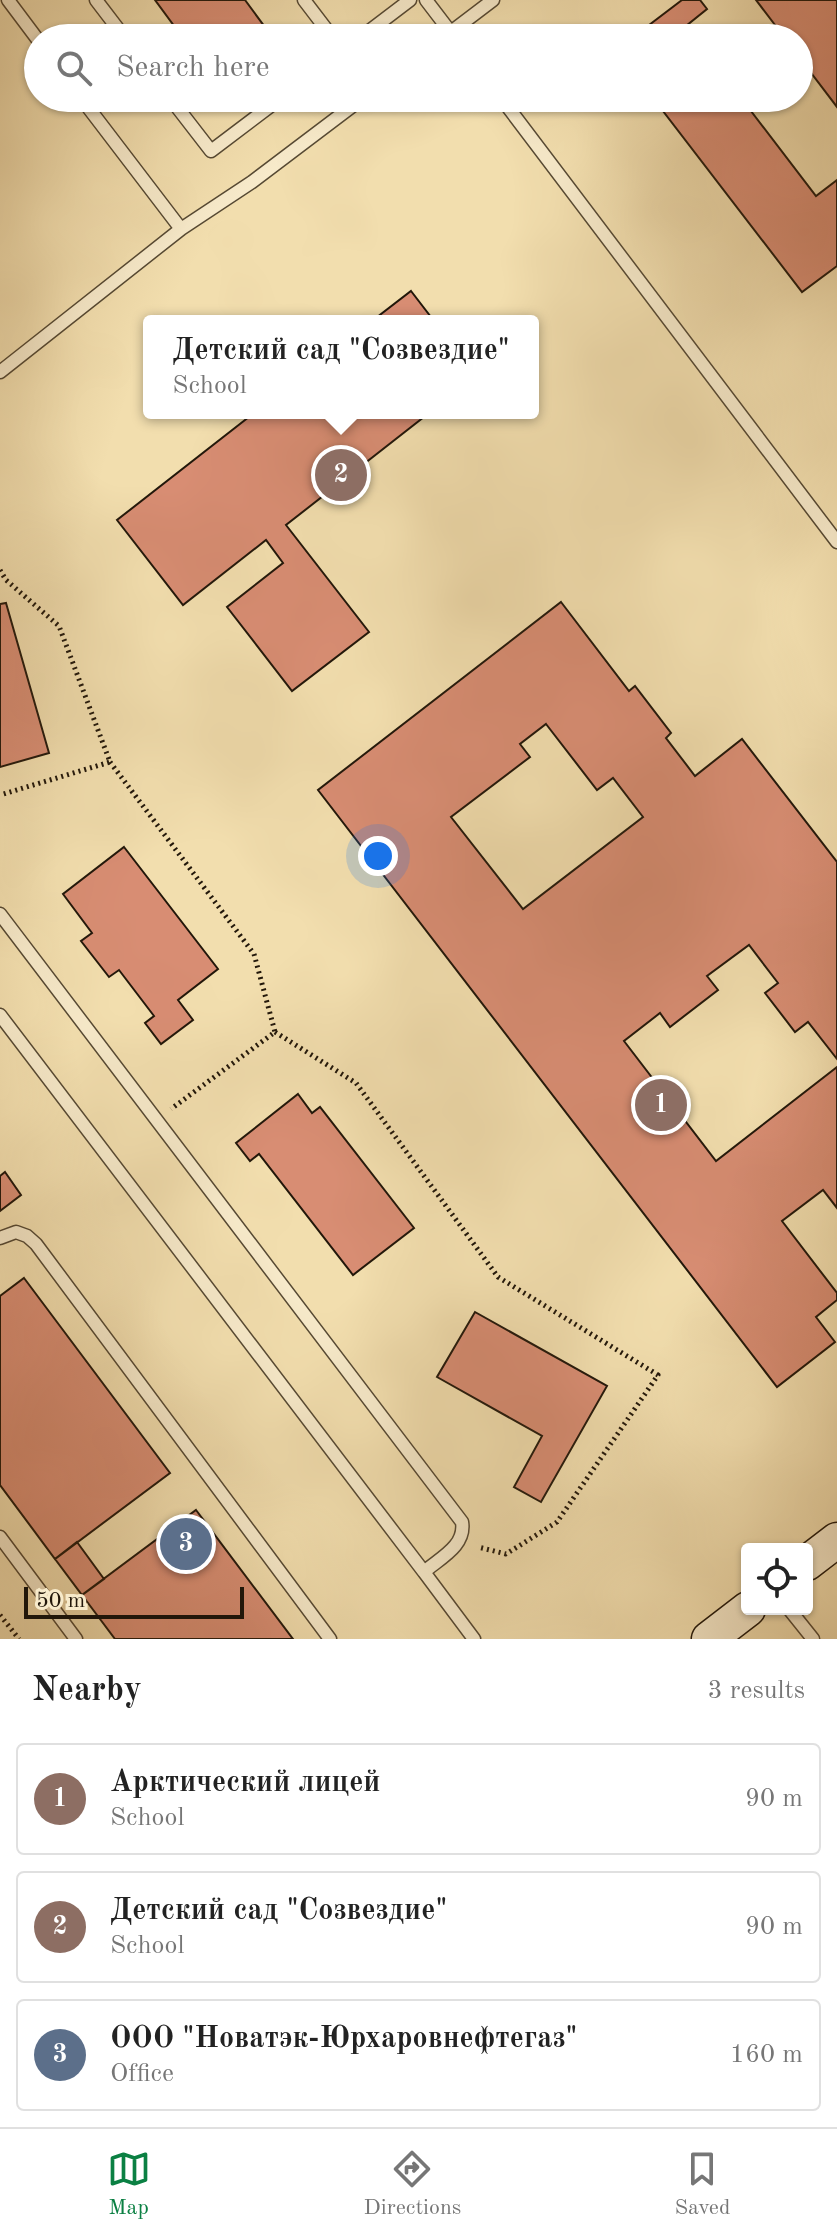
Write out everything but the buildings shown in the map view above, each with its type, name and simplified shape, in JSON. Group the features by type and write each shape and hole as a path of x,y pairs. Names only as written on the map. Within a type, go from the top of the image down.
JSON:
{"main road":[{"path":"813,1558 837,1540"},
{"path":"709,1639 741,1614"}],"lane":[{"path":"8,0 26,24"},
{"path":"96,0 114,24"},
{"path":"304,0 322,24"},
{"path":"378,24 410,0"},
{"path":"426,0 442,24"},
{"path":"464,24 493,0"},
{"path":"92,112 181,229"},
{"path":"181,112 211,151 263,112"},
{"path":"0,372 181,229 252,182 344,112"},
{"path":"512,112 837,542"},
{"path":"0,914 462,1522 460,1542 424,1572"},
{"path":"0,1015 474,1639"},
{"path":"0,1238 16,1232 36,1244 330,1639"},
{"path":"0,1537 76,1639"},
{"path":"794,1615 813,1639"}],"path":[{"path":"0,570 6,580 59,626 110,762 254,954 275,1032 356,1083 498,1277 658,1375 557,1522 506,1554 460,1542"},
{"path":"0,795 110,762"},
{"path":"156,1120 275,1032"},
{"path":"0,1615 19,1639"}],"place":[{"name":"Детский сад \"Созвездие\"","path":"341,475"},
{"name":"Арктический лицей","path":"661,1105"},
{"name":"ООО \"Новатэк-Юрхаровнефтегаз\"","path":"186,1544"}]}
